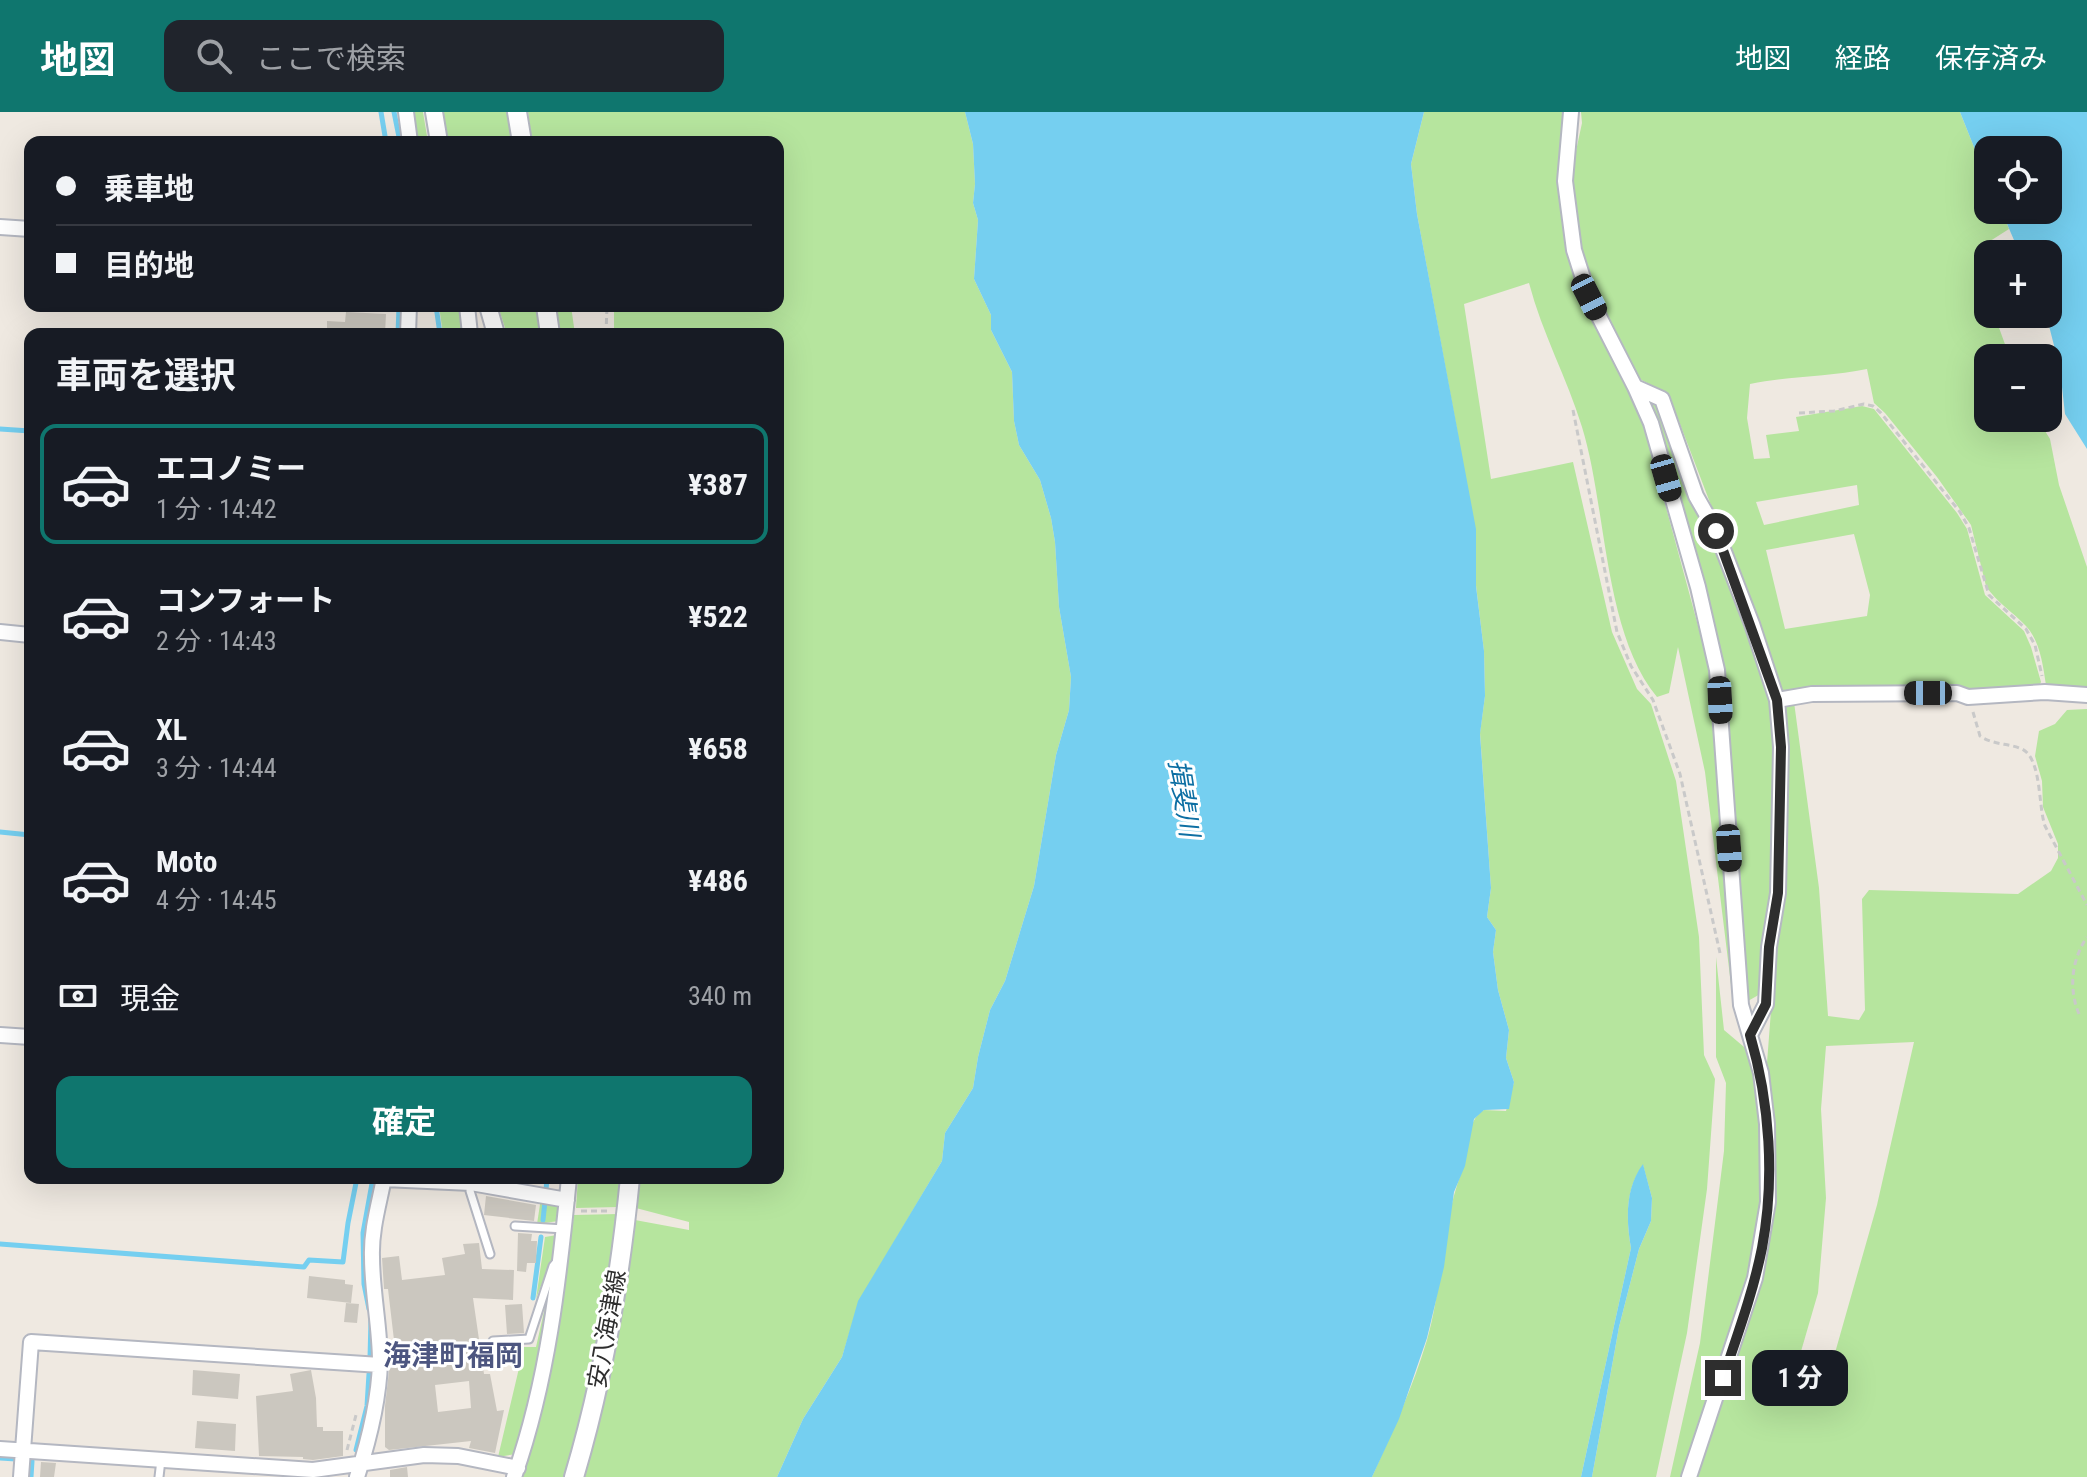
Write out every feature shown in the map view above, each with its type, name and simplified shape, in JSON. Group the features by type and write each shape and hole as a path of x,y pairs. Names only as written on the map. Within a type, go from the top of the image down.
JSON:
{"main road":[{"path":"517,112 521,136"},
{"name":"安八海津線","path":"574,1477 608,1340 629,1184"}],"street":[{"path":"406,112 409,136"},
{"path":"434,112 438,136"},
{"path":"1571,112 1565,181 1574,250 1589,297 1651,423 1694,572 1717,670 1741,1005 1761,1073 1767,1124 1768,1202 1755,1278 1689,1477"},
{"path":"0,227 24,229"},
{"path":"1635,387 1662,399 1696,496 1716,531 1742,597 1777,700 1781,747 1778,893 1769,947 1766,1004 1750,1035"},
{"path":"0,632 24,634"},
{"path":"1777,700 1812,694 1957,693 1968,697 2045,692 2087,695"},
{"path":"0,1035 24,1037"},
{"path":"359,1470 375,1407 380,1365 372,1258 374,1225 383,1184"},
{"path":"486,1184 566,1206"},
{"path":"0,1449 161,1460 257,1472 343,1466 359,1470 424,1455 458,1456 516,1472 539,1389 556,1301 568,1184"},
{"path":"21,1477 31,1342 380,1365"}],"lane":[{"path":"471,1184 470,1191 490,1254"},
{"path":"515,1226 564,1229"},
{"path":"493,1341 529,1339 553,1266 561,1257"},
{"path":"159,1477 161,1460"}],"path":[{"path":"1799,413 1834,411 1864,404 1873,406 1881,413 1935,478 1969,528 1989,595 2026,629 2035,645 2045,692"},
{"path":"1573,410 1617,632 1631,666 1653,700 1680,774 1721,958"},
{"path":"1968,697 1980,736 1995,744 2021,749 2033,761 2040,813 2087,905"},
{"path":"2079,1014 2074,996 2074,962 2087,937"},
{"path":"566,1206 627,1211"},
{"path":"343,1466 358,1410"}],"green space":[{"path":"412,112 423,112 427,136 416,136"},
{"path":"443,112 510,112 513,136 447,136"},
{"path":"528,112 965,112 973,144 973,203 978,220 974,279 991,315 991,330 1012,372 1014,421 1019,445 1040,480 1051,518 1059,607 1071,677 1069,710 1056,755 1034,886 1005,981 990,1010 973,1088 945,1133 942,1161 859,1301 842,1357 803,1419 777,1477 584,1477 616,1346 635,1220 689,1230 689,1222 636,1208 638,1184 784,1184 784,328 614,328 614,312 784,312 784,136 531,136"},
{"path":"1424,112 1563,112 1557,180 1567,246 1581,296 1625,380 1644,426 1710,670 1733,1001 1705,772 1678,647 1669,693 1657,697 1639,670 1626,638 1616,604 1582,427 1529,283 1464,304 1491,479 1573,462 1612,632 1637,689 1651,704 1676,781 1699,937 1704,1055 1715,1079 1707,1189 1687,1333 1656,1477 1592,1477 1619,1327 1639,1249 1651,1221 1652,1198 1643,1165 1630,1194 1628,1227 1631,1248 1581,1477 1372,1477 1409,1392 1427,1340 1450,1212 1471,1129 1484,1110 1506,1111 1514,1082 1506,1058 1509,1030 1498,990 1493,952 1496,930 1487,917 1491,888 1480,733 1485,696 1484,651 1457,430 1417,214 1411,164"},
{"path":"1581,112 1960,112 1974,147 1974,224 2007,224 2009,229 1992,240 1974,240 1974,328 1999,328 2005,344 1974,344 1974,432 2046,432 2050,439 2059,485 2087,567 2087,690 2049,689 2046,685 2040,654 2031,632 1986,586 1971,525 1937,477 1874,403 1867,369 1750,384 1747,418 1754,459 1770,458 1766,435 1799,431 1796,417 1862,406 1874,409 1967,529 1985,595 2024,631 2041,682 2038,688 1970,691 1782,691 1675,411 1664,392 1636,377 1594,296 1581,250 1570,179 1582,123","holes":["1857,485 1859,505 1764,525 1756,502","1854,534 1870,595 1867,616 1785,629 1766,550"]},
{"path":"440,312 461,312 462,328 442,328"},
{"path":"500,312 537,312 538,328 505,328"},
{"path":"556,312 572,312 574,328 558,328"},
{"path":"1653,401 1657,402 1749,633 1770,702 1775,747 1772,891 1761,951 1762,993 1748,1001 1724,669"},
{"path":"1794,702 1819,888 1828,1016 1859,1020 1865,1010 1862,899 1869,890 2018,894 2051,871 2058,858 2058,844 2043,807 2042,781 2035,756 2039,731 2055,724 2067,710 2087,709 2087,1477 1696,1477 1761,1282 1774,1202 1773,1122 1767,1063 1776,945 1782,710","holes":["1914,1042 1877,1205 1827,1381 1795,1372 1818,1293 1826,1198 1821,1109 1826,1046"]},
{"path":"1716,957 1724,1030 1750,1052 1757,1077 1762,1127 1763,1203 1751,1276 1684,1477 1670,1477 1700,1343 1724,1151 1726,1083 1716,1057"},
{"path":"578,1184 620,1184 618,1207 576,1208"},
{"path":"541,1198 558,1204 561,1209 559,1221 537,1224"},
{"path":"618,1214 596,1347 564,1477 521,1477 546,1390 574,1215"},
{"path":"557,1235 552,1259 536,1299 545,1237"},
{"path":"552,1276 542,1348 516,1454 498,1457 524,1347 536,1347"}],"water":[{"name":"揖斐川","path":"965,112 1424,112 1411,164 1417,214 1476,529 1476,586 1484,651 1485,696 1480,734 1491,888 1487,917 1496,930 1493,952 1498,990 1509,1030 1506,1058 1514,1082 1509,1109 1484,1110 1474,1119 1465,1166 1454,1192 1444,1267 1427,1338 1399,1419 1372,1477 777,1477 803,1419 842,1357 858,1301 942,1161 945,1133 973,1088 990,1010 1005,981 1034,886 1056,755 1069,710 1071,677 1059,607 1051,518 1040,480 1019,445 1014,421 1012,372 991,330 991,315 974,279 978,220 973,203 973,144"},
{"path":"1960,112 2087,112 2087,449 2065,414 2062,344 2054,344 2050,328 2062,328 2062,240 2014,240 2007,224 2062,224 2062,136 1974,136 1974,147"},
{"path":"1643,1164 1652,1198 1651,1221 1639,1249 1619,1327 1592,1477 1581,1477 1631,1248 1628,1226 1630,1194"}],"building":[{"path":"346,312 386,314 385,328 327,328 327,321 345,322"},
{"path":"486,1196 536,1205 534,1221 484,1215"},
{"path":"518,1233 532,1234 531,1241 537,1241 536,1263 527,1263 526,1272 517,1271"},
{"path":"479,1243 482,1269 514,1270 513,1300 473,1298 484,1374 490,1374 497,1411 504,1410 495,1453 469,1448 471,1441 389,1450 385,1447 385,1406 390,1363 392,1357 396,1357 382,1258 399,1256 402,1280 445,1275 442,1258 465,1254 463,1244","holes":["469,1381 471,1408 438,1412 435,1385"]},
{"path":"309,1276 345,1280 345,1284 353,1285 351,1303 307,1298"},
{"path":"346,1303 359,1304 357,1323 344,1322"},
{"path":"522,1304 524,1333 507,1334 505,1305"},
{"path":"193,1370 240,1374 238,1399 192,1395"},
{"path":"311,1370 317,1427 323,1427 323,1431 343,1431 343,1456 313,1460 259,1456 256,1396 293,1391 290,1374"},
{"path":"197,1421 236,1424 235,1451 195,1448"},
{"path":"41,1462 56,1463 54,1477 40,1477"},
{"path":"407,1467 408,1477 390,1477 390,1470"}],"waterway":[{"path":"381,112 385,136"},
{"path":"394,112 399,136"},
{"path":"398,328 399,312"},
{"path":"437,312 439,328"},
{"path":"0,429 24,431"},
{"path":"0,832 24,834"},
{"path":"0,1244 304,1267 309,1260 343,1262 356,1184"},
{"path":"369,1309 364,1284 363,1233 372,1184"},
{"path":"546,1184 546,1190"},
{"path":"543,1220 545,1201"},
{"path":"533,1298 541,1237"},
{"path":"370,1358 371,1319"},
{"path":"356,1450 367,1406 369,1374"},
{"path":"0,1458 16,1459"},
{"path":"31,1477 32,1461"}],"district":[{"name":"海津町福岡","path":"453,1355"}],"route":[{"path":"1716,531 1777,700 1781,747 1778,893 1769,947 1766,1004 1750,1035 1761,1073 1767,1124 1768,1202 1755,1278 1723,1378"}]}
